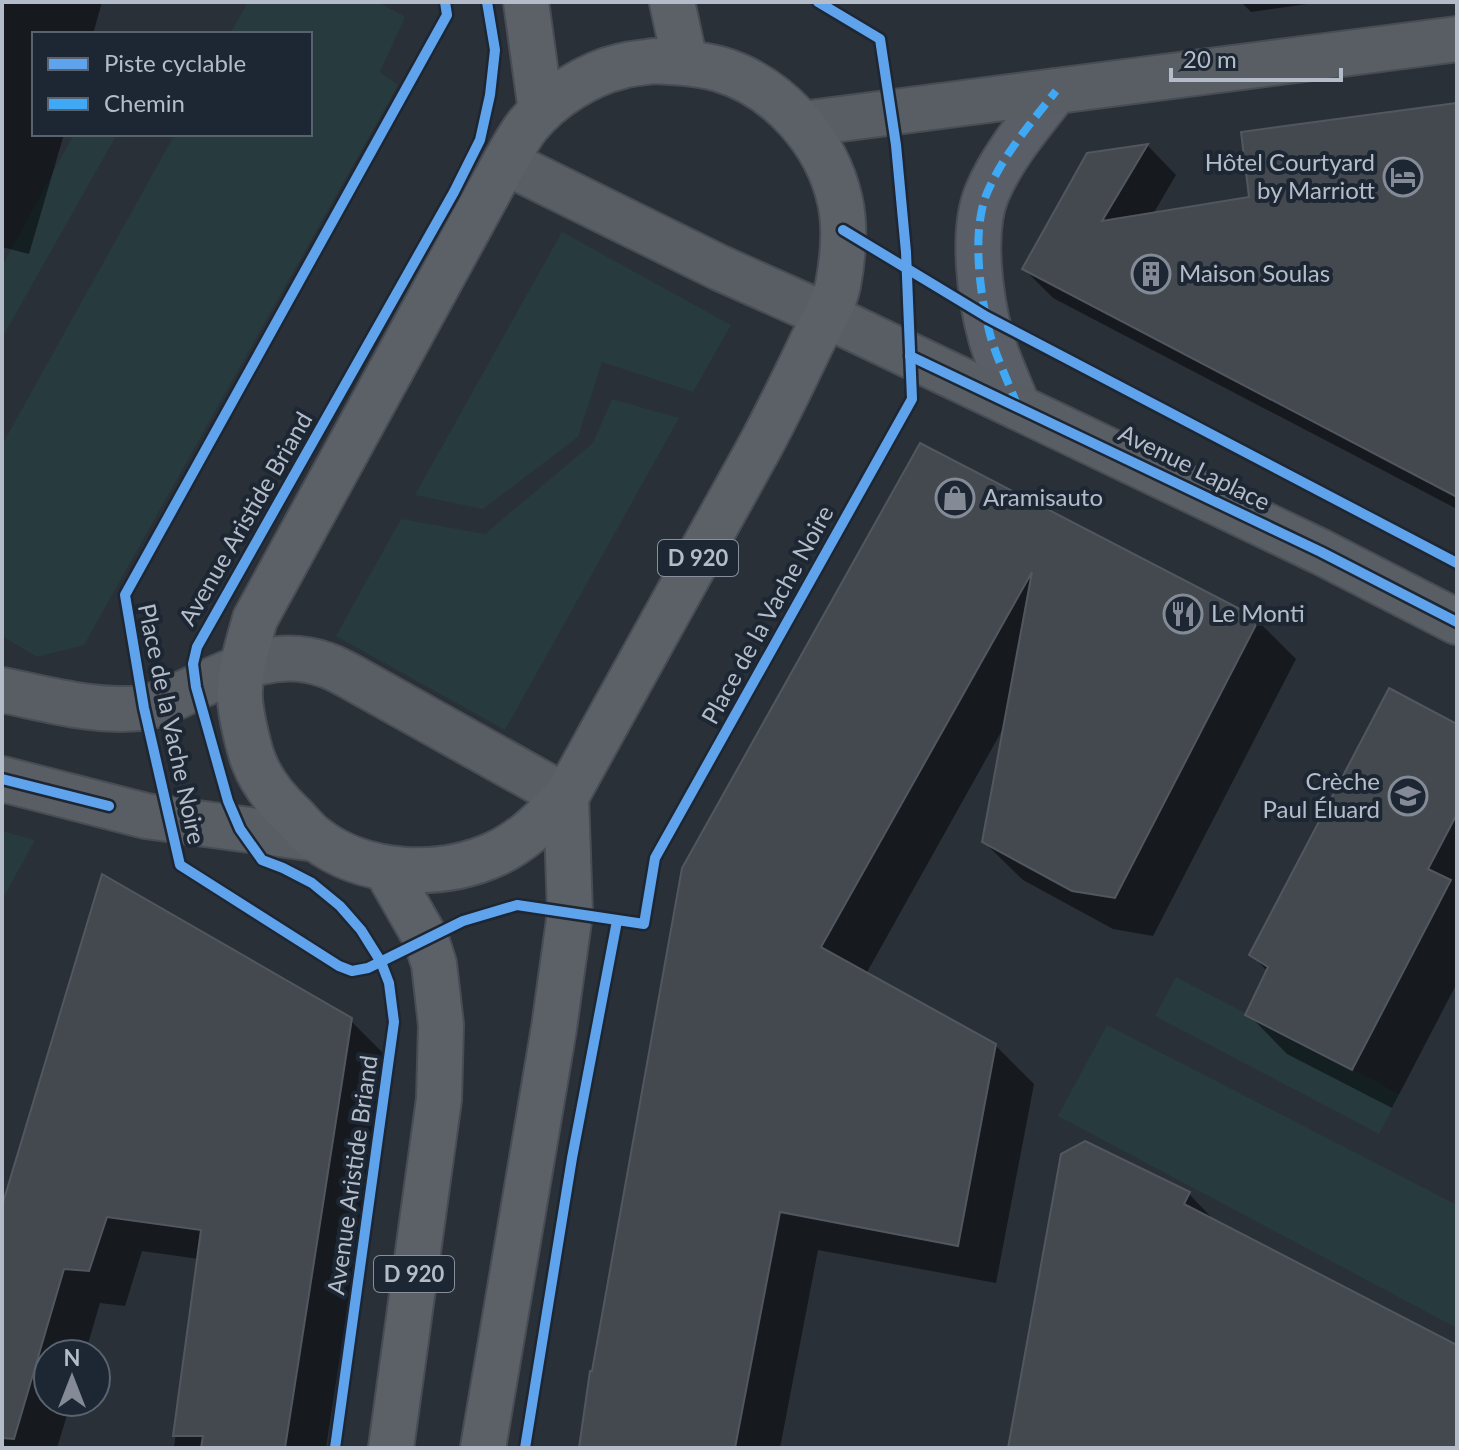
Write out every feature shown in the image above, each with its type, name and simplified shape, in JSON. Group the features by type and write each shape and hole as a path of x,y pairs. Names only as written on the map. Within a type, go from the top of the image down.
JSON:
{"main road":[{"path":"526,2 541,111"},
{"path":"672,2 685,62"},
{"path":"802,124 1457,39"},
{"name":"D 920","path":"653,61 685,62 720,70 752,83 802,124 820,149 840,201 843,230 837,289 775,419 566,797 527,836 495,855 458,866 427,871 386,869 347,856 316,839 277,801 254,762 240,708 241,668 255,619 526,127 566,91 592,77 621,66 653,61"},
{"path":"505,162 720,268 825,315"},
{"name":"Avenue Laplace","path":"825,315 1308,545 1457,622"},
{"path":"2,690 84,706 144,708 269,659 297,659 325,664 566,797 570,913 554,1028 483,1448"},
{"path":"2,779 146,816 316,839"},
{"name":"D 920","path":"386,869 426,939 434,964 441,1025 439,1099 391,1448"}],"street":[{"path":"1018,407 994,346 987,317 978,235 986,195 999,169 1056,91"}],"green space":[{"path":"248,2 378,2 405,17 380,72 398,85 84,645 37,657 2,636 2,445 174,136 312,136 312,32 231,32"},
{"path":"73,136 116,136 2,338 2,266"},
{"path":"562,232 731,325 693,392 602,362 578,437 483,509 415,495"},
{"path":"612,399 679,418 505,730 336,636 401,519 485,534 593,443"},
{"path":"2,831 35,840 2,900"},
{"path":"1176,977 1400,1094 1379,1134 1155,1016"},
{"path":"1107,1025 1457,1205 1457,1328 1058,1116"}],"building":[{"path":"1457,103 1457,497 1022,269 1087,153 1148,144 1102,221 1249,197 1241,132"},
{"path":"920,443 1259,619 1115,898 1072,891 982,842 1032,572 821,947 996,1044 958,1246 780,1212 735,1448 579,1448 590,1371 682,868"},
{"path":"1389,688 1457,724 1457,814 1428,869 1451,880 1352,1070 1245,1015 1268,967 1249,955"},
{"path":"102,874 352,1018 285,1448 201,1448 203,1436 173,1436 201,1230 107,1217 89,1271 64,1269 44,1338 32,1338 32,1378 14,1439 2,1438 2,1206"},
{"path":"1085,1141 1190,1192 1184,1204 1457,1345 1457,1448 1008,1448 1061,1154"}],"marked path":[{"path":"1018,407 987,322 979,265 979,226 987,193 1001,166 1056,91"}],"cycle path":[{"name":"Place de la Vache Noire","path":"445,2 447,15 125,595 144,708 180,865 339,966 352,971 368,968 463,921 517,905 644,924 655,858 912,399 906,252 896,145 880,39 818,2"},
{"name":"Avenue Aristide Briand","path":"335,1448 394,1022 389,983 381,962 361,930 340,906 312,883 262,860 240,829 228,801 196,687 193,664 197,647 454,192 480,140 490,95 495,50 487,2"},
{"path":"843,230 987,317 1457,563"},
{"path":"910,356 1321,552 1457,622"},
{"path":"2,779 109,806"},
{"path":"525,1448 572,1158 617,921"}],"place":[{"name":"Hôtel Courtyard by Marriott","path":"1403,177"},
{"name":"Maison Soulas","path":"1151,274"},
{"name":"Aramisauto","path":"955,498"},
{"name":"Le Monti","path":"1183,614"},
{"name":"Crèche Paul Éluard","path":"1408,796"}]}
